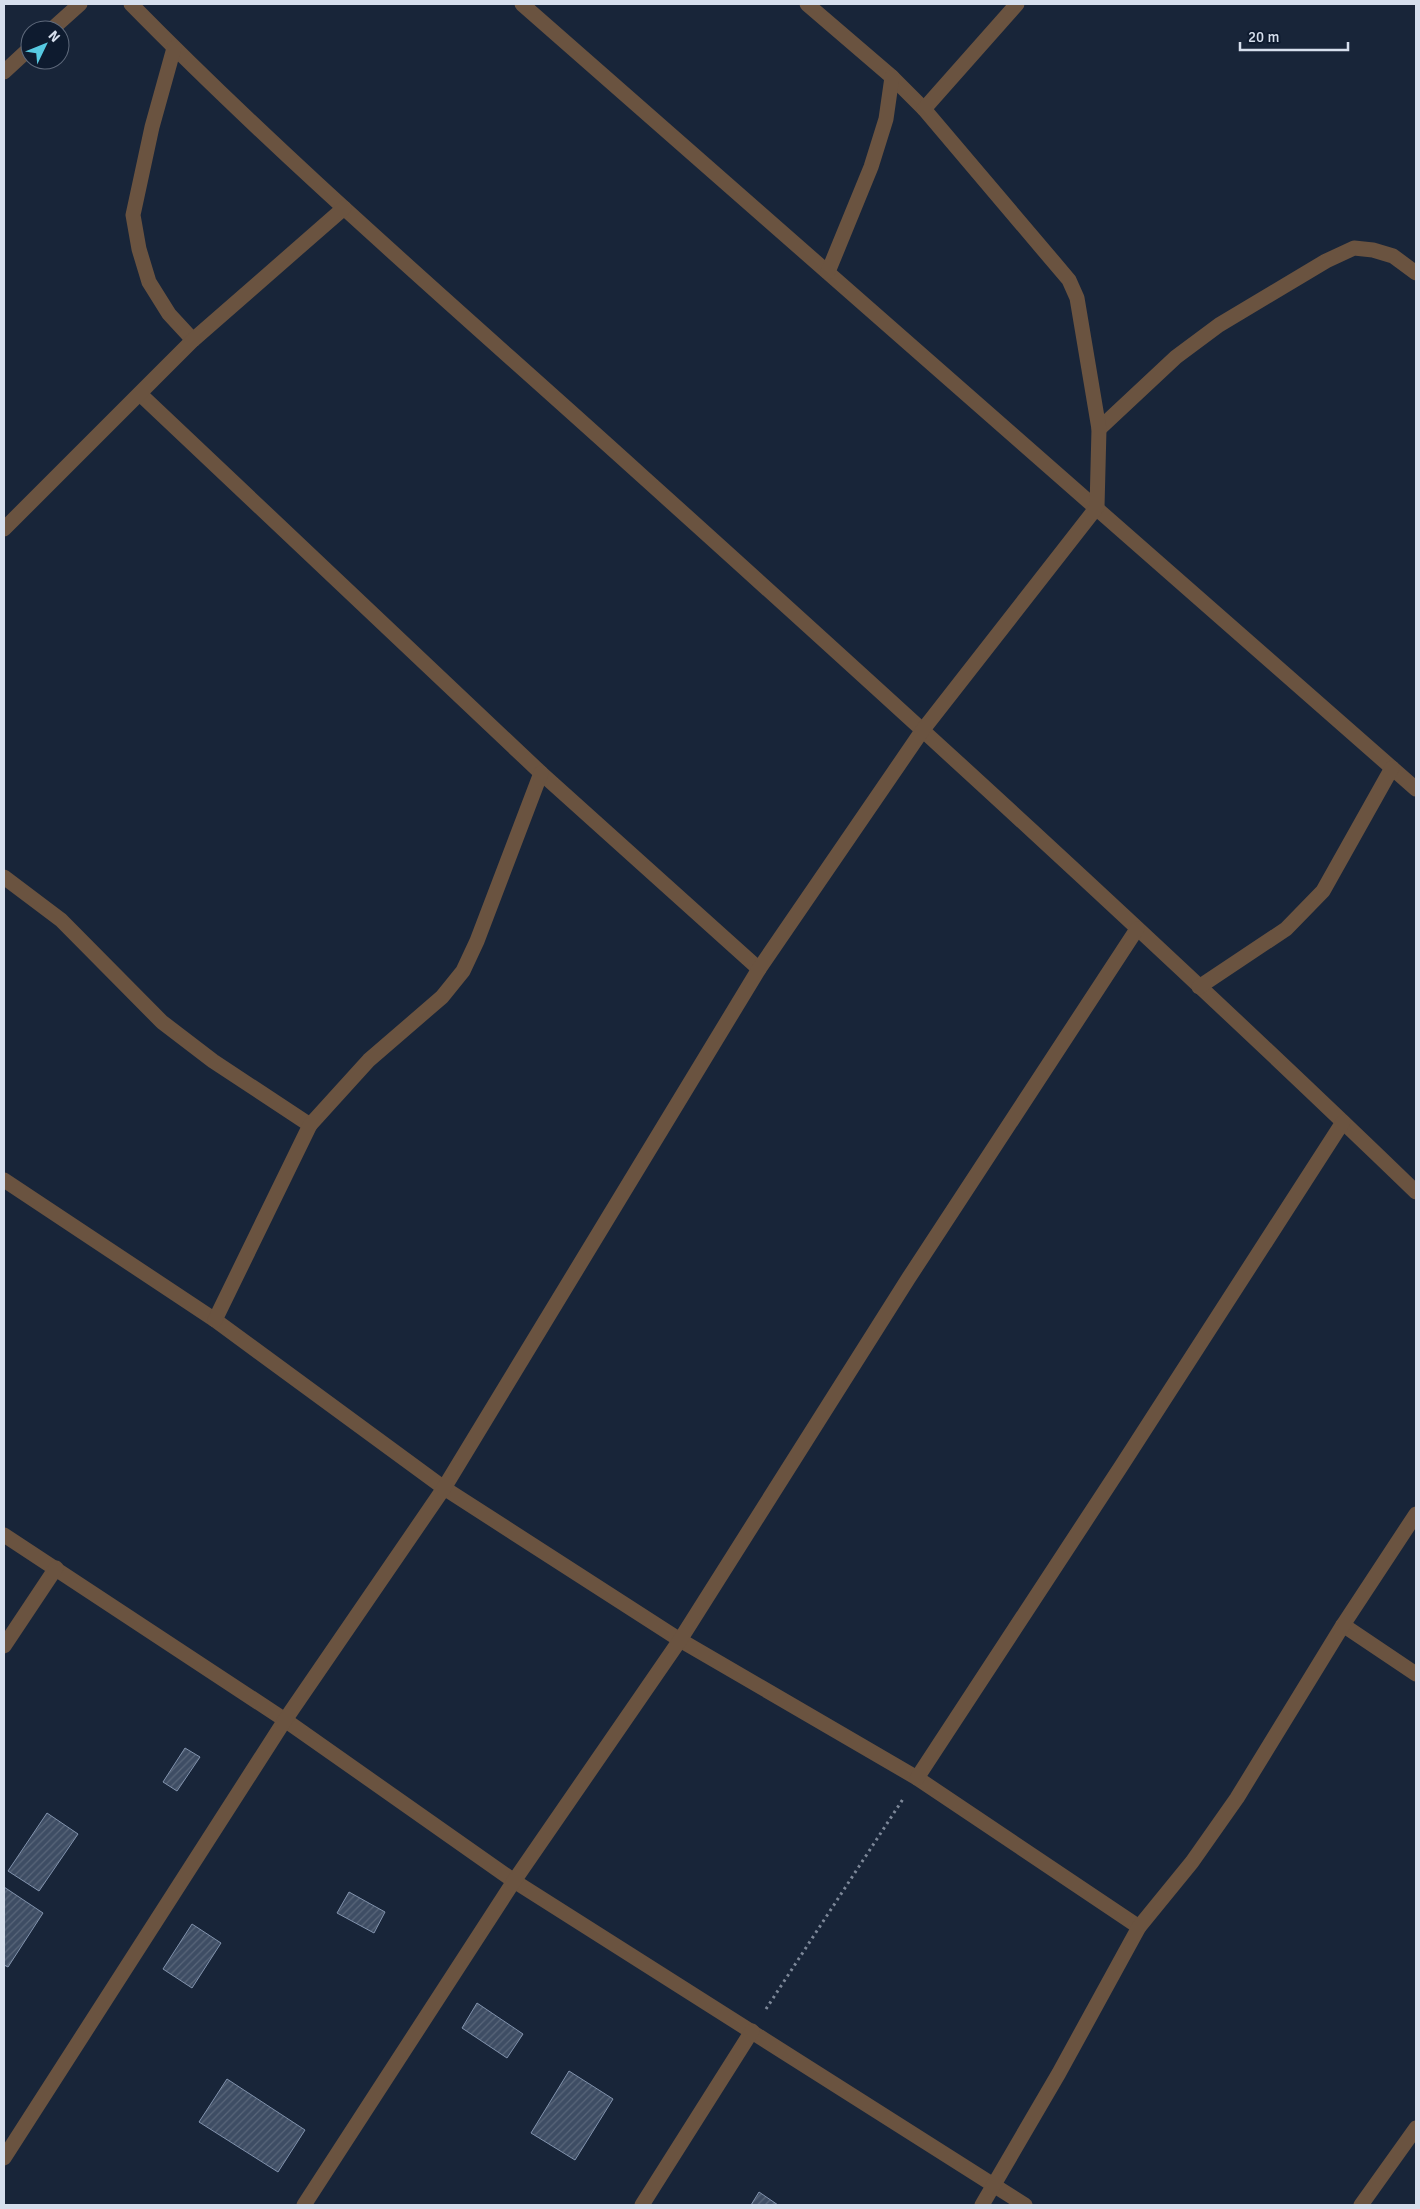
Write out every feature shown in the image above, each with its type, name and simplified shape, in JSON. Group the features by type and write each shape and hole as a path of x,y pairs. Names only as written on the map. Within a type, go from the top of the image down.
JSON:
{"street":[{"path":"131,4 174,48 344,208 922,731 1137,929 1416,1192"},
{"path":"522,4 1416,788"},
{"path":"4,2158 285,1720 444,1488 759,969 922,731 1097,507 1099,429 1077,298 1069,280 1057,263 994,193 924,110 892,77 807,4"},
{"path":"924,110 1017,4"},
{"path":"60,20 73,6"},
{"path":"174,48 152,127 133,215 139,249 149,282 169,314 193,340"},
{"path":"4,72 20,57"},
{"path":"828,272 873,159 886,119 892,77"},
{"path":"4,529 193,340 344,208"},
{"path":"1099,429 1176,357 1197,341 1219,325 1326,260 1354,248 1373,250 1393,256 1416,273"},
{"path":"140,394 541,773 759,969"},
{"path":"1199,987 1286,929 1322,891 1392,768"},
{"path":"215,1320 310,1125 369,1060 442,997 463,971 477,941 541,773"},
{"path":"4,877 61,920 162,1022 213,1061 310,1125"},
{"path":"304,2205 514,1881 680,1640 902,1287 1137,929"},
{"path":"917,1778 1343,1122"},
{"path":"4,1180 215,1320 444,1488 680,1640 917,1778 1139,1927"},
{"path":"982,2205 995,2186 1139,1927 1192,1862 1237,1798 1343,1624 1416,1514"},
{"path":"4,1535 285,1720 514,1881 1025,2205"},
{"path":"4,1646 56,1568"},
{"path":"1343,1624 1416,1674"},
{"path":"642,2205 752,2031"},
{"path":"1362,2205 1416,2128"}],"path":[{"path":"752,2031 917,1778"}],"building":[{"path":"185,1748 200,1757 177,1791 163,1782"},
{"path":"47,1813 78,1834 39,1891 8,1871"},
{"path":"4,1887 43,1913 8,1967 4,1965"},
{"path":"349,1892 385,1912 374,1933 337,1913"},
{"path":"192,1924 221,1943 192,1988 163,1969"},
{"path":"477,2003 523,2034 507,2058 462,2028"},
{"path":"569,2071 613,2099 575,2160 531,2133"},
{"path":"227,2079 305,2130 278,2172 199,2122"},
{"path":"759,2192 778,2205 751,2205"}]}
